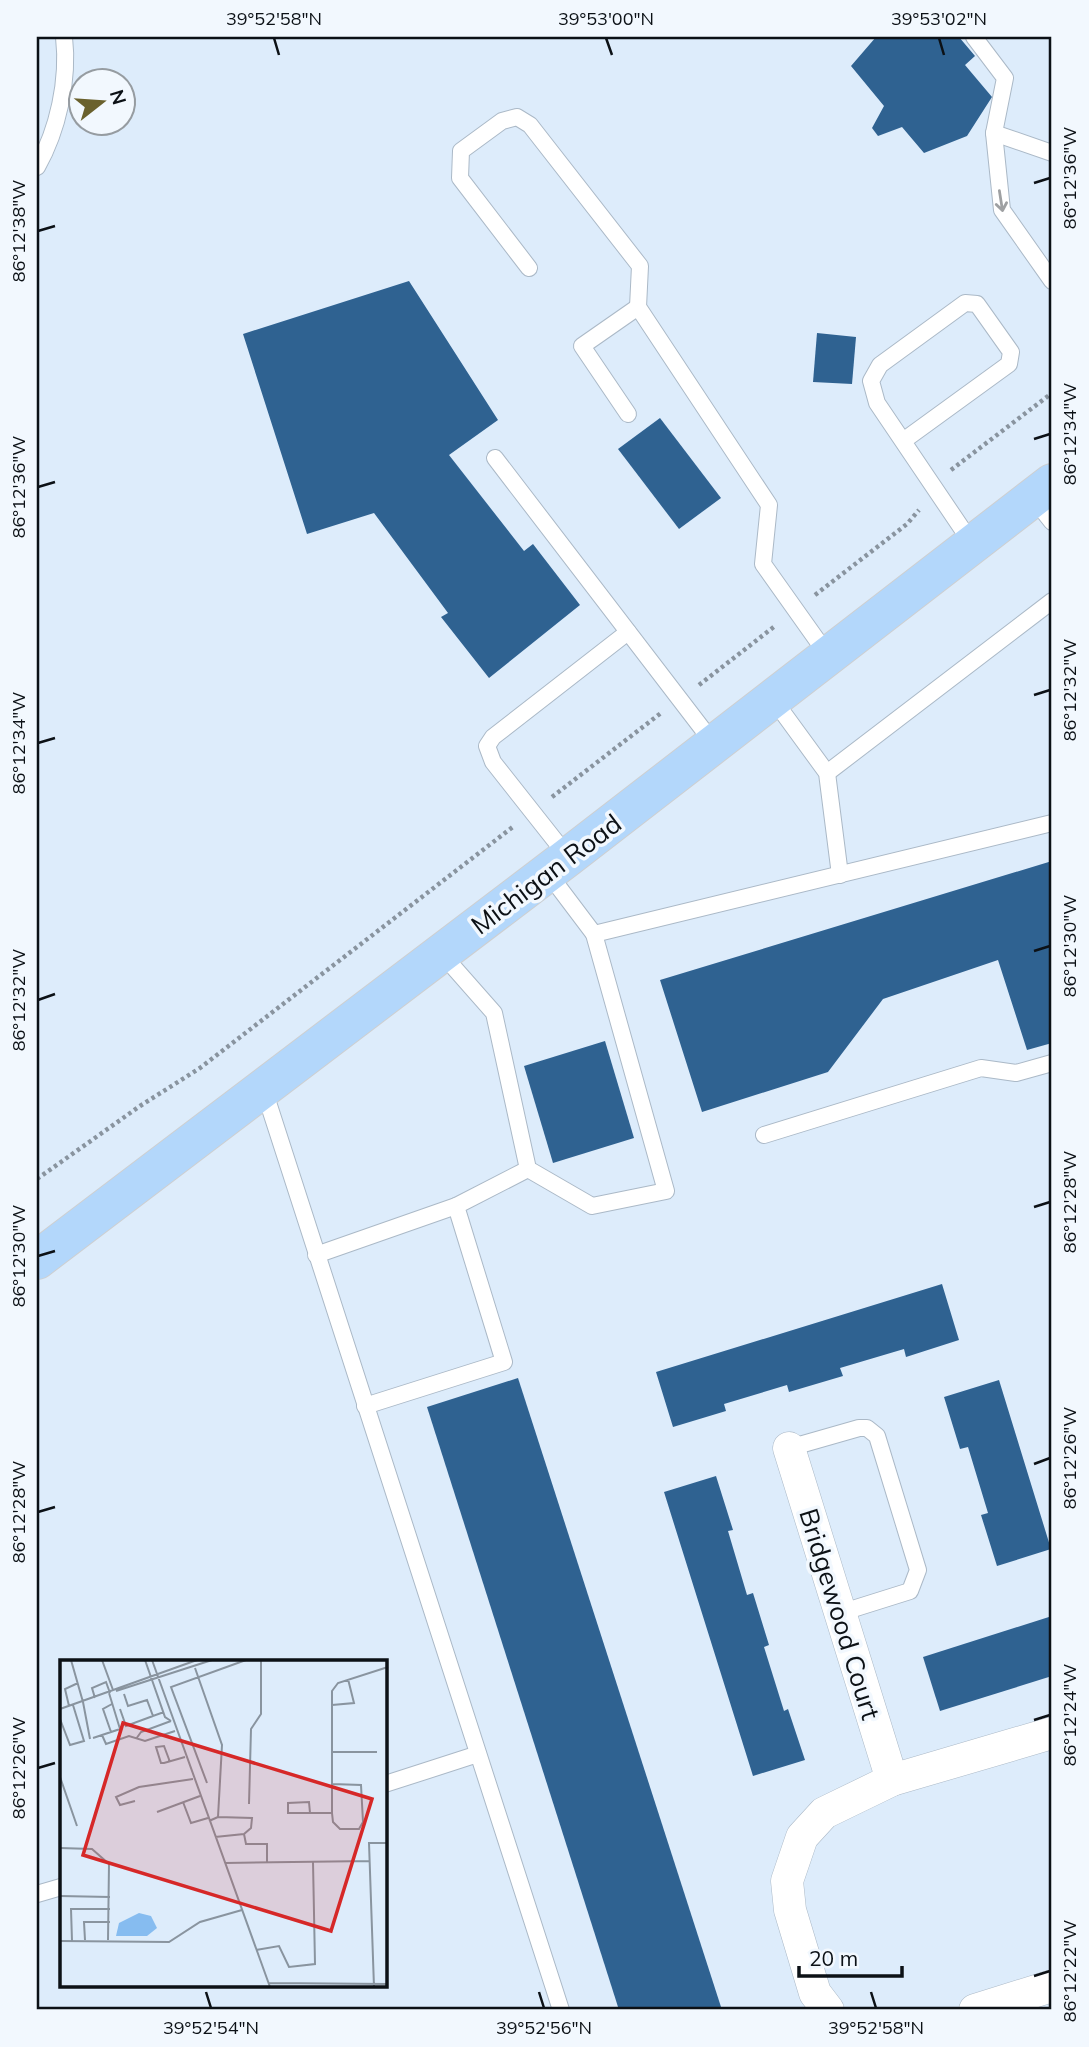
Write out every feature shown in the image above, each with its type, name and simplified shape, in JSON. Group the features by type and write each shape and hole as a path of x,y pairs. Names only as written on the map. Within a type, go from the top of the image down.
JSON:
{"main road":[{"name":"Michigan Road","path":"37,1260 974,545 1046,501"}],"street":[{"name":"Bridgewood Court","path":"789,1448 892,1780"},
{"path":"828,2010 816,1993 790,1910 787,1881 803,1837 824,1813 892,1780 1052,1733"},
{"path":"975,2010 1052,1986"}],"lane":[{"path":"37,167 53,132 66,58 64,37"},
{"path":"974,37 1005,78 994,133 1002,210 1052,281"},
{"path":"529,268 460,178 458,164 461,151 502,121 517,117 530,125 640,266 638,307 769,505 763,564 829,657"},
{"path":"994,133 1052,153"},
{"path":"903,441 1009,364 1012,352 977,304 965,303 880,365 871,381 877,403 974,545"},
{"path":"628,414 582,346 638,307"},
{"path":"495,458 714,744"},
{"path":"827,773 1052,601"},
{"path":"441,953 494,1013 528,1169 592,1206 666,1191 594,934 533,812 494,762 487,746 493,737 628,632"},
{"path":"773,699 827,773 840,875"},
{"path":"594,934 1052,823"},
{"path":"764,1135 981,1068 1016,1073 1052,1063"},
{"path":"263,1089 561,2010"},
{"path":"316,1255 456,1206 528,1169"},
{"path":"365,1406 504,1362 456,1206"},
{"path":"789,1448 859,1428 867,1428 877,1436 918,1570 917,1580 910,1591 840,1613"},
{"path":"387,1783 478,1754"},
{"path":"37,1894 60,1886"}],"path":[{"path":"37,1179 140,1105 200,1068 796,610 907,524 952,470 1052,393"}],"building":[{"path":"876,37 959,37 975,56 965,65 992,97 967,136 924,153 902,127 878,136 872,128 884,106 851,66"},
{"path":"409,281 498,420 449,455 524,551 533,544 580,605 489,678 441,617 448,613 374,513 307,534 243,334"},
{"path":"817,333 856,337 852,384 813,382"},
{"path":"660,418 721,498 679,529 618,449"},
{"path":"1052,861 1052,1043 1027,1050 998,960 883,999 828,1072 702,1112 660,980"},
{"path":"605,1041 634,1138 553,1163 524,1066"},
{"path":"942,1284 959,1340 906,1357 904,1349 840,1368 843,1376 789,1392 787,1385 724,1404 726,1411 673,1427 656,1372"},
{"path":"518,1378 722,2010 619,2010 427,1407"},
{"path":"999,1380 1051,1549 997,1566 981,1515 988,1513 968,1447 960,1449 944,1397"},
{"path":"716,1476 733,1530 728,1531 747,1595 753,1593 769,1645 764,1647 784,1711 788,1709 805,1760 753,1776 664,1492"},
{"path":"1052,1616 1052,1676 940,1711 923,1657"}]}
